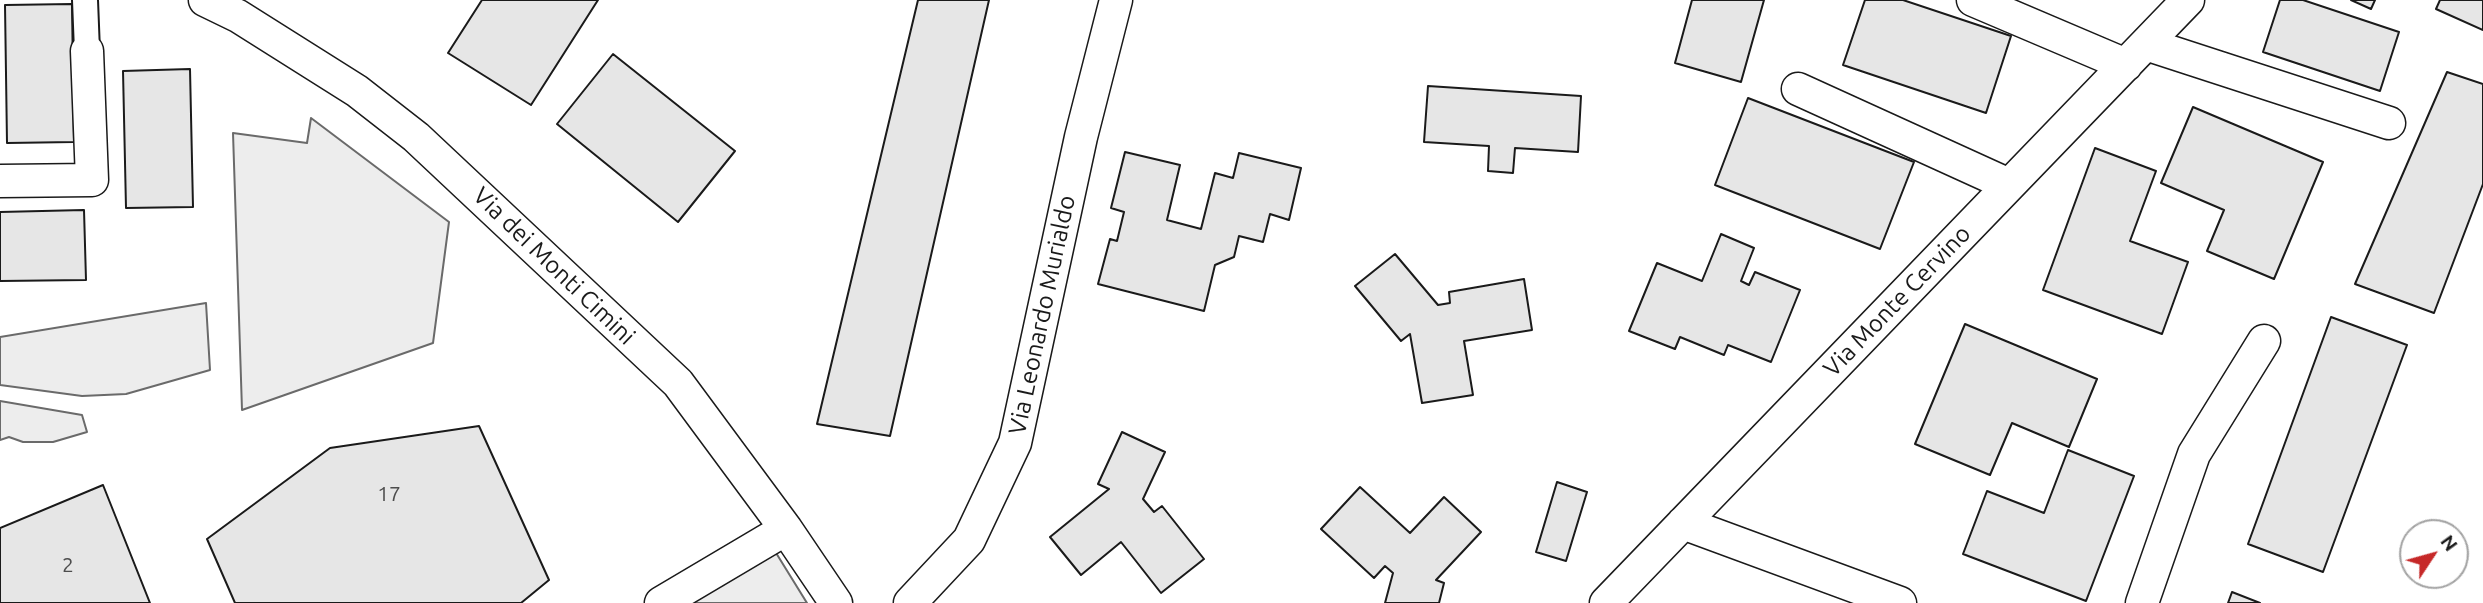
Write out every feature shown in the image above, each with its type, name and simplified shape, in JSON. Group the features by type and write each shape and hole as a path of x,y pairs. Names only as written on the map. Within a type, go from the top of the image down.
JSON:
{"street":[{"path":"0,181 92,180 85,0"},
{"name":"Via dei Monti Cimini","path":"205,0 238,16 357,91 462,178 678,383 786,529 836,603"},
{"name":"Via Leonardo Murialdo","path":"910,603 969,540 1014,443 1081,138 1116,0"},
{"path":"1973,0 2136,54 2389,123"},
{"name":"Via Monte Cervino","path":"1606,603 2188,0"},
{"path":"1798,89 2009,184"},
{"path":"2142,603 2194,454 2264,341"},
{"path":"1683,523 1900,603"},
{"path":"661,603 786,529"}],"shaded area":[{"path":"311,118 449,222 433,343 242,410 233,133 307,143"},
{"path":"206,303 210,370 126,394 82,396 0,385 0,337"},
{"path":"0,401 82,415 87,432 53,442 23,442 9,437 0,440"},
{"path":"773,548 807,603 679,603"}],"building":[{"path":"482,0 598,0 531,105 448,53"},
{"path":"918,0 989,0 890,436 817,424"},
{"path":"1692,0 1764,0 1741,82 1675,63"},
{"path":"1865,0 1903,0 2011,36 1986,113 1843,65"},
{"path":"2280,0 2303,0 2399,32 2380,91 2263,52"},
{"path":"2351,0 2375,0 2371,9"},
{"path":"2440,0 2483,0 2483,30 2436,9"},
{"path":"72,4 74,142 7,143 5,5"},
{"path":"613,54 735,151 678,222 557,124"},
{"path":"190,69 193,207 126,208 123,71"},
{"path":"2447,72 2483,84 2483,184 2434,313 2355,284"},
{"path":"1428,86 1581,96 1578,152 1515,148 1513,173 1488,171 1489,146 1424,142"},
{"path":"1748,98 1914,162 1880,249 1715,185"},
{"path":"2193,107 2323,162 2274,279 2207,251 2224,210 2161,183"},
{"path":"2095,148 2156,171 2130,241 2188,262 2162,334 2043,290"},
{"path":"1125,152 1180,165 1167,220 1201,229 1215,173 1233,178 1239,153 1301,168 1289,220 1270,214 1263,242 1239,236 1234,257 1215,265 1204,311 1098,284 1110,239 1117,241 1124,212 1111,208"},
{"path":"84,210 86,280 0,281 0,212"},
{"path":"1721,234 1754,248 1741,281 1749,285 1755,272 1800,290 1771,362 1728,345 1724,355 1680,337 1675,349 1629,331 1657,263 1702,281"},
{"path":"1395,254 1438,305 1450,303 1449,292 1524,279 1532,330 1464,341 1473,395 1422,403 1410,334 1401,341 1355,286"},
{"path":"2331,317 2407,345 2323,572 2248,544"},
{"path":"1965,324 2097,379 2069,447 2012,423 1990,475 1915,444"},
{"path":"479,426 549,580 521,603 235,603 207,539 330,448"},
{"path":"1122,432 1165,452 1143,499 1154,512 1162,506 1204,559 1161,593 1121,542 1081,575 1050,537 1109,489 1098,484"},
{"path":"2068,450 2134,476 2086,601 1963,554 1987,491 2044,513"},
{"path":"1557,482 1587,492 1566,561 1536,552"},
{"path":"103,485 150,603 0,603 0,528"},
{"path":"1360,487 1410,533 1444,497 1481,532 1436,580 1444,583 1439,603 1385,603 1393,573 1385,566 1374,578 1321,529"},
{"path":"2232,592 2260,603 2228,603"}]}
